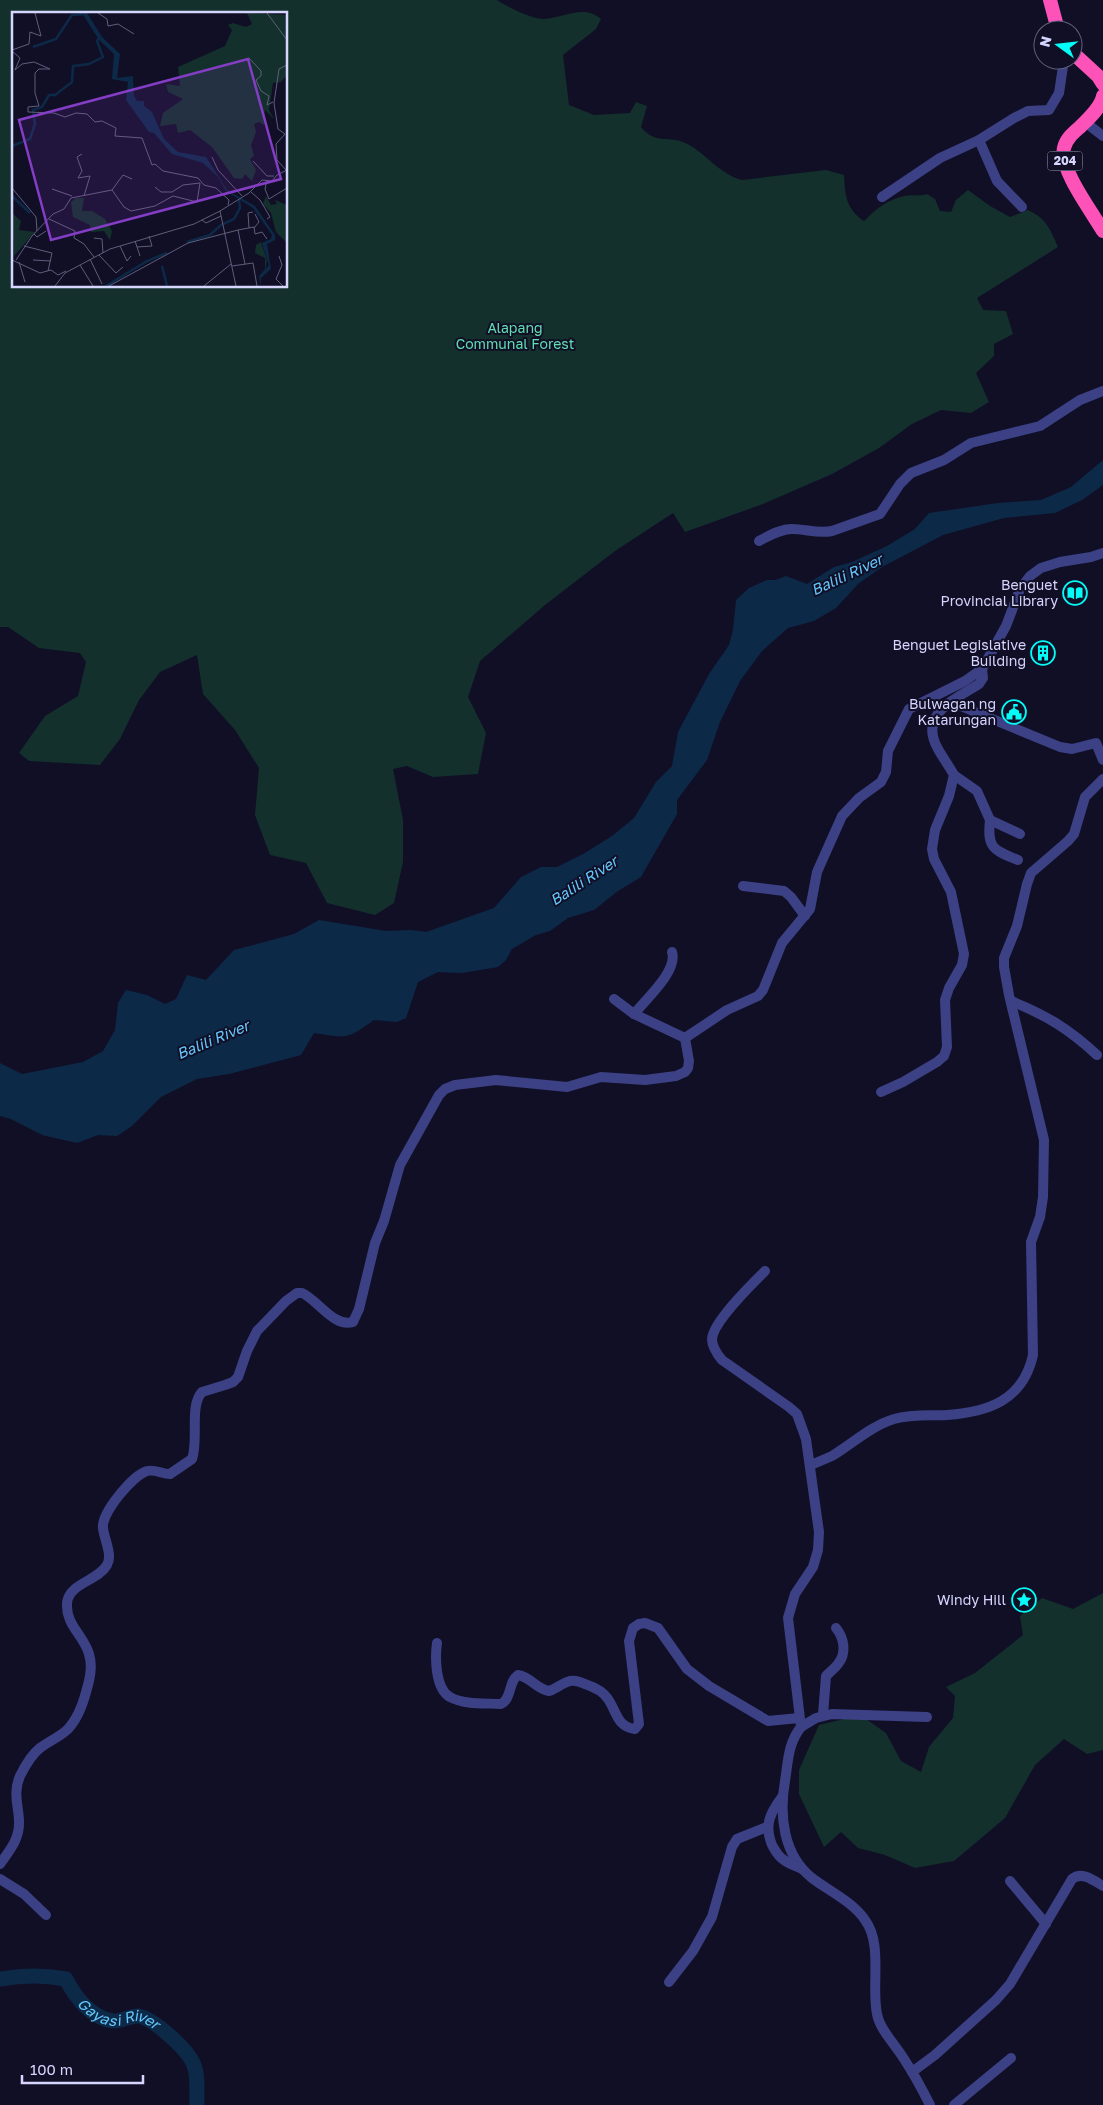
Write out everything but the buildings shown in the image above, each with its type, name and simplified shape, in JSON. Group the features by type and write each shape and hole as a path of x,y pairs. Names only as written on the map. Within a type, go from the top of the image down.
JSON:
{"highway":[{"path":"1050,0 1055,20"},
{"path":"1083,62 1098,76 1103,84"},
{"name":"204","path":"1103,96 1102,101 1085,122 1069,137 1064,147 1063,156 1071,177 1103,231"}],"street":[{"path":"882,197 940,158 979,140 1014,118 1028,111 1049,110 1059,93 1062,70"},
{"path":"1085,122 1103,136"},
{"path":"979,140 997,181 1022,207"},
{"path":"758,541 782,530 791,529 824,533 880,514 900,484 911,474 944,460 971,443 1040,426 1080,400 1103,391"},
{"path":"685,1038 727,1010 758,996 768,981 782,943 790,930 805,916 813,899 817,872 847,809 881,782 886,772 888,751 909,709 965,681 982,669 1006,626 1020,589 1030,576 1041,568 1060,562 1103,553"},
{"path":"982,669 983,678 978,684 938,712 932,721 931,729 938,749 954,775 976,791 990,820 989,842 999,853 1018,860"},
{"path":"951,702 1060,747 1072,749 1096,743 1103,760"},
{"path":"881,1092 903,1082 937,1062 944,1056 947,1047 945,1000 949,988 962,965 964,954 951,892 934,859 932,849 935,830 949,796 954,775"},
{"path":"811,1465 832,1456 868,1432 893,1419 914,1415 948,1415 985,1410 1012,1394 1025,1379 1031,1367 1033,1356 1031,1242 1040,1217 1043,1196 1044,1140 1011,1002 1004,958 1017,926 1027,884 1036,868 1074,834 1085,797 1103,779"},
{"path":"990,820 1020,834"},
{"path":"743,886 784,892 791,897 805,916"},
{"path":"634,1014 671,968 674,958 672,952"},
{"path":"614,999 634,1014 685,1038"},
{"path":"1011,1002 1035,1011 1058,1023 1097,1055"},
{"path":"0,1864 13,1847 18,1833 19,1818 15,1797 21,1775 36,1752 57,1738 70,1726 84,1697 92,1663 87,1648 74,1626 68,1603 70,1594 103,1570 108,1564 109,1555 102,1528 106,1513 127,1487 143,1472 151,1470 170,1474 192,1459 196,1441 195,1408 198,1396 202,1392 233,1382 238,1377 252,1338 292,1296 302,1293 340,1321 347,1324 353,1322 360,1309 375,1243 384,1221 400,1165 439,1095 445,1089 455,1085 496,1080 566,1087 601,1076 645,1080 676,1076 688,1068 689,1061 685,1038"},
{"path":"765,1271 723,1317 715,1328 712,1339 722,1360 797,1414 806,1439 811,1465 818,1550 813,1567 795,1594 788,1618 800,1723 793,1738 788,1757 782,1797 782,1819 787,1842 803,1870"},
{"path":"436,1643 436,1668 445,1693 449,1697 468,1702 501,1704 507,1698 513,1680 518,1675 525,1677 538,1687 549,1692 570,1681 580,1682 594,1687 603,1693 621,1724 627,1728 635,1729 640,1724 629,1641 633,1628 645,1623 658,1628 687,1669 709,1686 768,1721 800,1723 824,1715 839,1714 927,1717"},
{"path":"824,1715 825,1680 840,1662 843,1653 843,1642 836,1628"},
{"path":"782,1797 768,1819 767,1827 775,1851 783,1860 803,1870 831,1890 865,1920 873,1944 877,2013 882,2027 912,2072 930,2105"},
{"path":"669,1982 693,1951 712,1917 732,1847 737,1839 767,1827"},
{"path":"912,2072 936,2055 996,2000 1010,1984 1072,1879 1082,1874 1103,1886"},
{"path":"0,1879 24,1894 46,1915"},
{"path":"1010,1881 1046,1924"},
{"path":"954,2105 1011,2058"}],"green space":[{"name":"Alapang Communal Forest","path":"0,0 497,0 520,12 544,19 580,12 587,13 601,19 596,29 563,55 569,105 594,115 630,113 636,102 647,106 641,127 651,136 683,142 726,173 742,180 826,170 844,175 845,189 850,206 853,212 864,221 877,209 907,195 927,194 935,199 940,211 951,212 956,200 968,190 990,206 1010,217 1028,210 1034,213 1047,225 1058,247 977,298 983,310 1006,311 1013,334 994,344 994,356 976,373 989,402 971,413 941,410 912,424 879,448 832,474 763,504 685,532 673,513 615,551 545,605 480,661 468,697 486,733 478,774 433,777 407,766 393,769 403,820 403,862 394,903 375,915 327,903 306,863 270,855 255,815 259,768 235,730 203,694 197,655 160,672 139,700 120,739 100,765 29,761 19,753 45,716 78,696 86,662 80,653 39,648 8,627 0,627"},
{"path":"1103,1593 1103,1750 1087,1754 1064,1739 1035,1765 1005,1818 954,1861 915,1868 885,1855 858,1848 841,1832 824,1847 799,1794 799,1770 819,1725 863,1717 886,1733 901,1761 921,1772 929,1747 953,1718 955,1696 946,1687 975,1673 1023,1635 1020,1616 1042,1598 1073,1609"}],"water":[{"name":"Balili River","path":"1103,460 1103,485 1082,500 1055,513 1004,518 943,535 882,567 858,584 836,608 814,621 788,628 762,651 740,681 720,722 707,760 677,800 677,814 641,877 618,891 594,910 568,918 550,931 536,935 512,949 506,960 498,967 462,973 438,972 418,982 406,1018 397,1022 374,1020 358,1031 346,1036 314,1033 301,1055 229,1074 197,1079 161,1097 132,1126 117,1136 98,1135 77,1143 42,1135 11,1119 0,1116 0,1063 22,1074 83,1062 103,1051 115,1030 118,1003 126,990 147,995 165,1004 176,999 187,975 206,980 234,950 294,934 319,920 386,931 411,930 426,932 494,908 521,877 541,867 557,867 583,854 612,836 634,818 656,782 672,766 678,732 709,674 729,645 733,630 736,600 749,588 767,580 776,580 786,576 807,584 834,567 852,562 887,546 915,529 929,513 998,503 1041,500 1071,487"}],"waterway":[{"name":"Gayasi River","path":"0,1979 33,1976 66,1979 74,1993 85,2006 98,2016 113,2021 139,2016 161,2028 184,2050 193,2063 197,2078 197,2105"}],"place":[{"name":"Benguet Provincial Library","path":"1075,593"},
{"name":"Benguet Legislative Building","path":"1043,653"},
{"name":"Bulwagan ng Katarungan","path":"1014,712"},
{"name":"Windy Hill","path":"1024,1600"}]}
